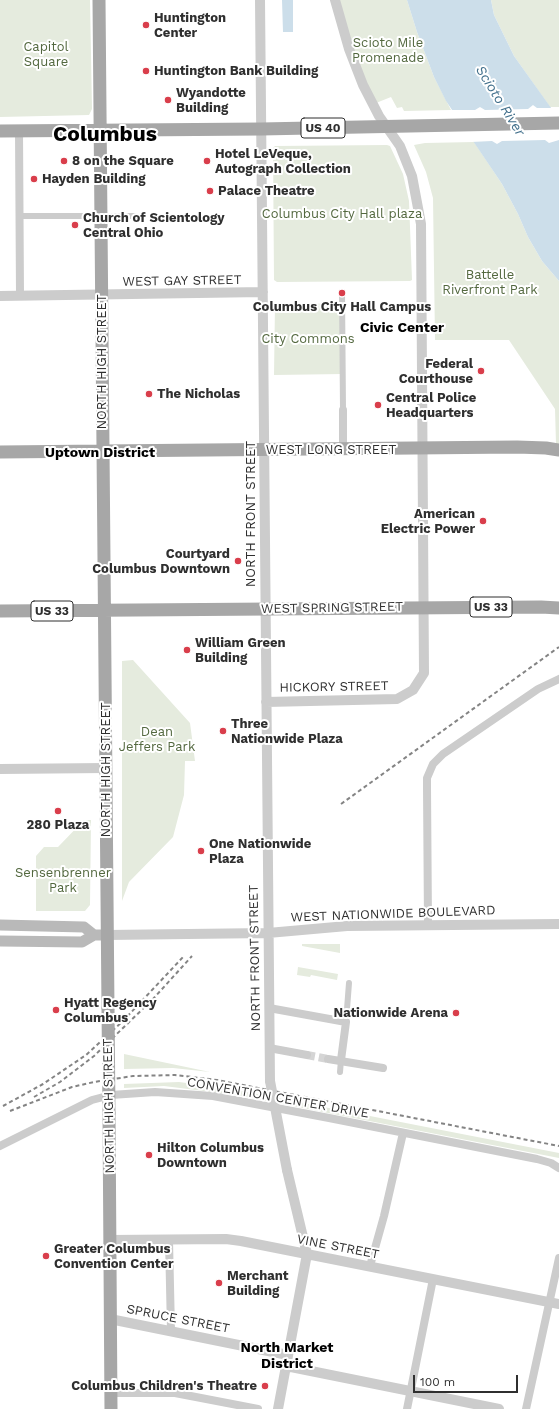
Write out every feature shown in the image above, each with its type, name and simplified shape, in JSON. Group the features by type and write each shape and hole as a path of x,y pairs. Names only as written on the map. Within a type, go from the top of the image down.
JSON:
{"main road":[{"name":"NORTH HIGH STREET","path":"99,0 110,1139 111,1409"},
{"name":"US 40","path":"0,131 261,129 559,123"},
{"name":"WEST LONG STREET","path":"0,452 343,450 524,447 559,450"},
{"name":"WEST SPRING STREET","path":"104,610 424,607 559,608"},
{"name":"US 33","path":"0,611 104,610"},
{"path":"0,925 84,927 94,935"},
{"path":"0,941 82,942 94,935 107,935"}],"street":[{"name":"NORTH FRONT STREET","path":"260,0 270,1080 307,1254"},
{"path":"335,0 354,63 372,105 400,146 412,176 421,224 424,607"},
{"path":"19,131 20,295"},
{"path":"19,216 135,216"},
{"name":"WEST GAY STREET","path":"0,296 263,292"},
{"path":"342,292 343,450"},
{"name":"HICKORY STREET","path":"266,702 387,700 406,695 420,682 424,673 424,607"},
{"path":"428,925 427,787 428,778 433,764 443,754 538,690 559,679"},
{"path":"0,769 106,768"},
{"name":"WEST NATIONWIDE BOULEVARD","path":"107,935 268,933 324,927 559,924"},
{"path":"340,1072 349,982"},
{"path":"269,1008 346,1022"},
{"path":"269,1048 307,1055"},
{"path":"328,1059 383,1068"},
{"name":"CONVENTION CENTER DRIVE","path":"0,1146 92,1100 111,1095 156,1092 213,1096 537,1159 551,1163 559,1168"},
{"path":"370,1266 384,1216 403,1133"},
{"name":"VINE STREET","path":"110,1240 226,1239 259,1244 555,1303"},
{"path":"169,1240 171,1331"},
{"path":"278,1409 307,1254"},
{"path":"526,1409 555,1303 559,1258"},
{"path":"407,1409 433,1279"},
{"name":"SPRUCE STREET","path":"110,1319 288,1355"},
{"path":"286,1366 499,1409"},
{"path":"111,1393 175,1393 258,1409"}],"green space":[{"name":"Capitol Square","path":"0,0 90,0 92,109 89,115 0,117"},
{"name":"Scioto Mile Promenade","path":"339,0 407,0 434,77 451,110 404,111 402,107 397,108 391,97 376,103 357,63"},
{"path":"491,0 559,0 559,107 550,107 514,56 494,15"},
{"name":"Battelle Riverfront Park","path":"474,142 502,184 528,237 542,261 559,281 559,445 556,444 555,409 509,340 435,340 433,198 426,172 414,145 425,143"},
{"name":"Columbus City Hall plaza","path":"275,146 390,146 403,174 409,201 412,280 277,282 274,280 273,148"},
{"name":"City Commons","path":"342,303 343,374 274,375 275,305"},
{"name":"Dean Jeffers Park","path":"133,660 190,723 195,761 185,761 184,795 173,837 129,882 122,901 122,661"},
{"name":"Sensenbrenner Park","path":"84,820 91,820 90,905 85,911 36,911 36,856 44,847 58,847"},
{"path":"302,944 340,944 340,953 302,946"},
{"path":"298,967 338,974 337,980 311,975 310,977 297,975"},
{"path":"124,1054 210,1072 173,1068 124,1069"},
{"path":"179,1082 232,1089 559,1153 559,1158 236,1095 164,1086 124,1088 124,1084"}],"water":[{"path":"282,0 293,0 293,32 283,32"},
{"name":"Scioto River","path":"407,0 491,0 494,15 514,56 559,119 559,281 542,261 528,237 502,184 446,101 434,77"}],"pier":[{"path":"533,105 537,108 553,108 559,116 559,140 549,143 545,140 502,141 497,144 492,141 471,142 449,110 475,110 480,107 485,110 528,109"}],"tunnel":[{"path":"307,1055 328,1059"}],"railway":[{"path":"341,804 559,647"},
{"path":"3,1106 43,1084 86,1055 123,1021 184,956"},
{"path":"34,1097 60,1082 94,1056 153,999 192,956"},
{"path":"10,1111 72,1087 94,1082 133,1076 175,1075 217,1080 559,1146"}],"place":[{"name":"Huntington Center","path":"146,25"},
{"name":"Huntington Bank Building","path":"146,71"},
{"name":"Wyandotte Building","path":"168,100"},
{"name":"8 on the Square","path":"64,161"},
{"name":"Hotel LeVeque, Autograph Collection","path":"207,161"},
{"name":"Hayden Building","path":"34,179"},
{"name":"Palace Theatre","path":"210,191"},
{"name":"Church of Scientology Central Ohio","path":"75,225"},
{"name":"Columbus City Hall Campus","path":"342,293"},
{"name":"Federal Courthouse","path":"481,371"},
{"name":"The Nicholas","path":"149,394"},
{"name":"Central Police Headquarters","path":"378,405"},
{"name":"American Electric Power","path":"483,521"},
{"name":"Courtyard Columbus Downtown","path":"238,561"},
{"name":"William Green Building","path":"187,650"},
{"name":"Three Nationwide Plaza","path":"223,731"},
{"name":"280 Plaza","path":"58,811"},
{"name":"One Nationwide Plaza","path":"201,851"},
{"name":"Hyatt Regency Columbus","path":"56,1010"},
{"name":"Nationwide Arena","path":"456,1013"},
{"name":"Hilton Columbus Downtown","path":"149,1155"},
{"name":"Greater Columbus Convention Center","path":"46,1256"},
{"name":"Merchant Building","path":"219,1283"},
{"name":"Columbus Children's Theatre","path":"265,1386"}],"district":[{"name":"Columbus","path":"105,135"},
{"name":"Civic Center","path":"402,328"},
{"name":"Uptown District","path":"100,453"},
{"name":"North Market District","path":"287,1356"}]}
